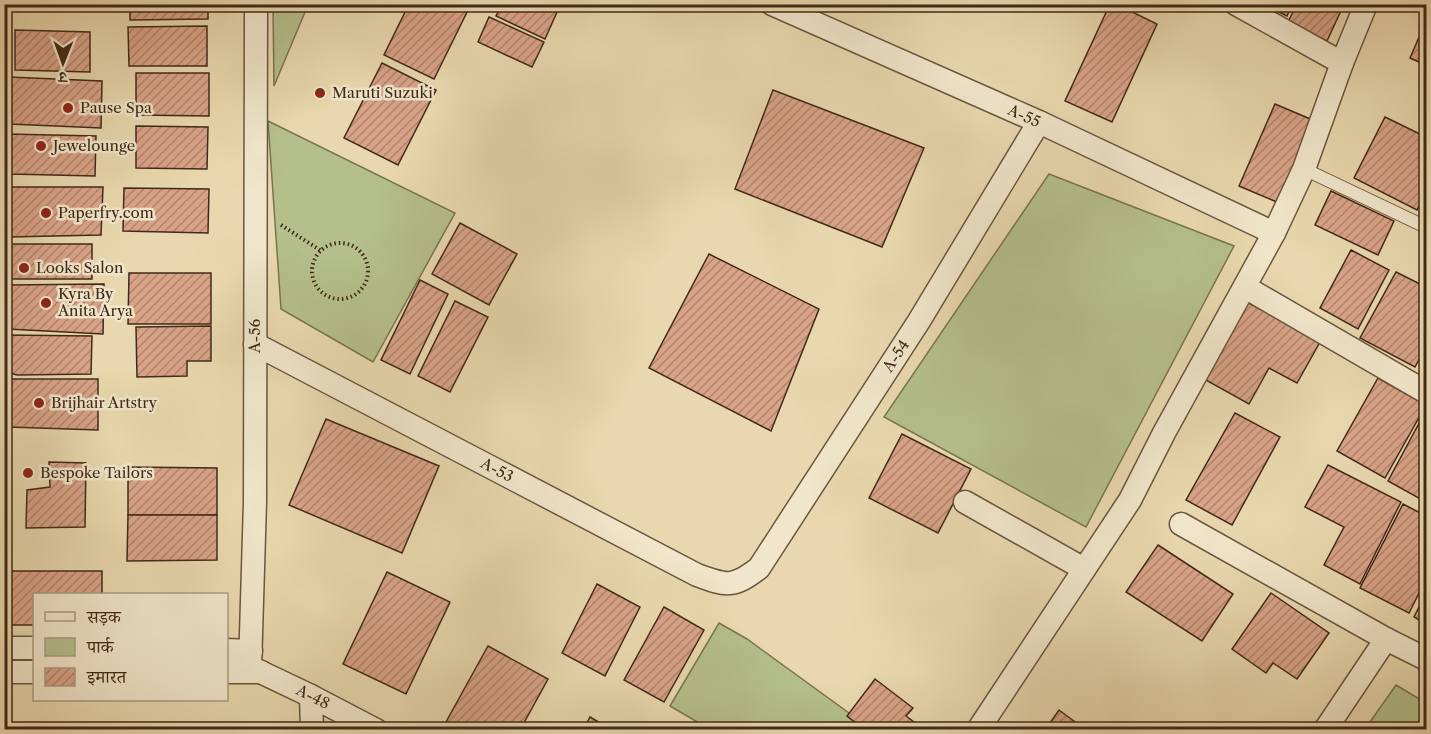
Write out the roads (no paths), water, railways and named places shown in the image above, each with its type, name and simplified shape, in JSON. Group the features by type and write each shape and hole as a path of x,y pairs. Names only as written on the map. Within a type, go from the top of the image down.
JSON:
{"street":[{"name":"A-56","path":"254,663 256,4"},
{"name":"A-55","path":"772,4 1040,122 1274,233"},
{"path":"1236,4 1342,63"},
{"path":"978,729 1130,500 1164,433 1274,233 1304,169 1366,4"},
{"name":"A-54","path":"742,582 759,568 919,321 1040,122"},
{"path":"1245,287 1426,392"},
{"name":"A-53","path":"255,344 697,575 721,584 742,582"},
{"path":"965,502 1084,569"},
{"path":"1181,525 1426,659"},
{"path":"1325,729 1386,639"},
{"path":"4,648 33,648"},
{"path":"228,651 254,663"},
{"path":"228,671 254,663"},
{"name":"A-48","path":"254,663 311,696 376,729"},
{"path":"4,672 33,672"},
{"path":"311,696 312,729"}],"lane":[{"path":"1304,169 1426,227"}],"place":[{"name":"Maruti Suzuki","path":"320,93"},
{"name":"Pause Spa","path":"68,108"},
{"name":"Jewelounge","path":"41,146"},
{"name":"Paperfry.com","path":"46,213"},
{"name":"Looks Salon","path":"24,268"},
{"name":"Kyra By Anita Arya","path":"46,303"},
{"name":"Brijhair Artstry","path":"39,403"},
{"name":"Bespoke Tailors","path":"28,473"}]}
